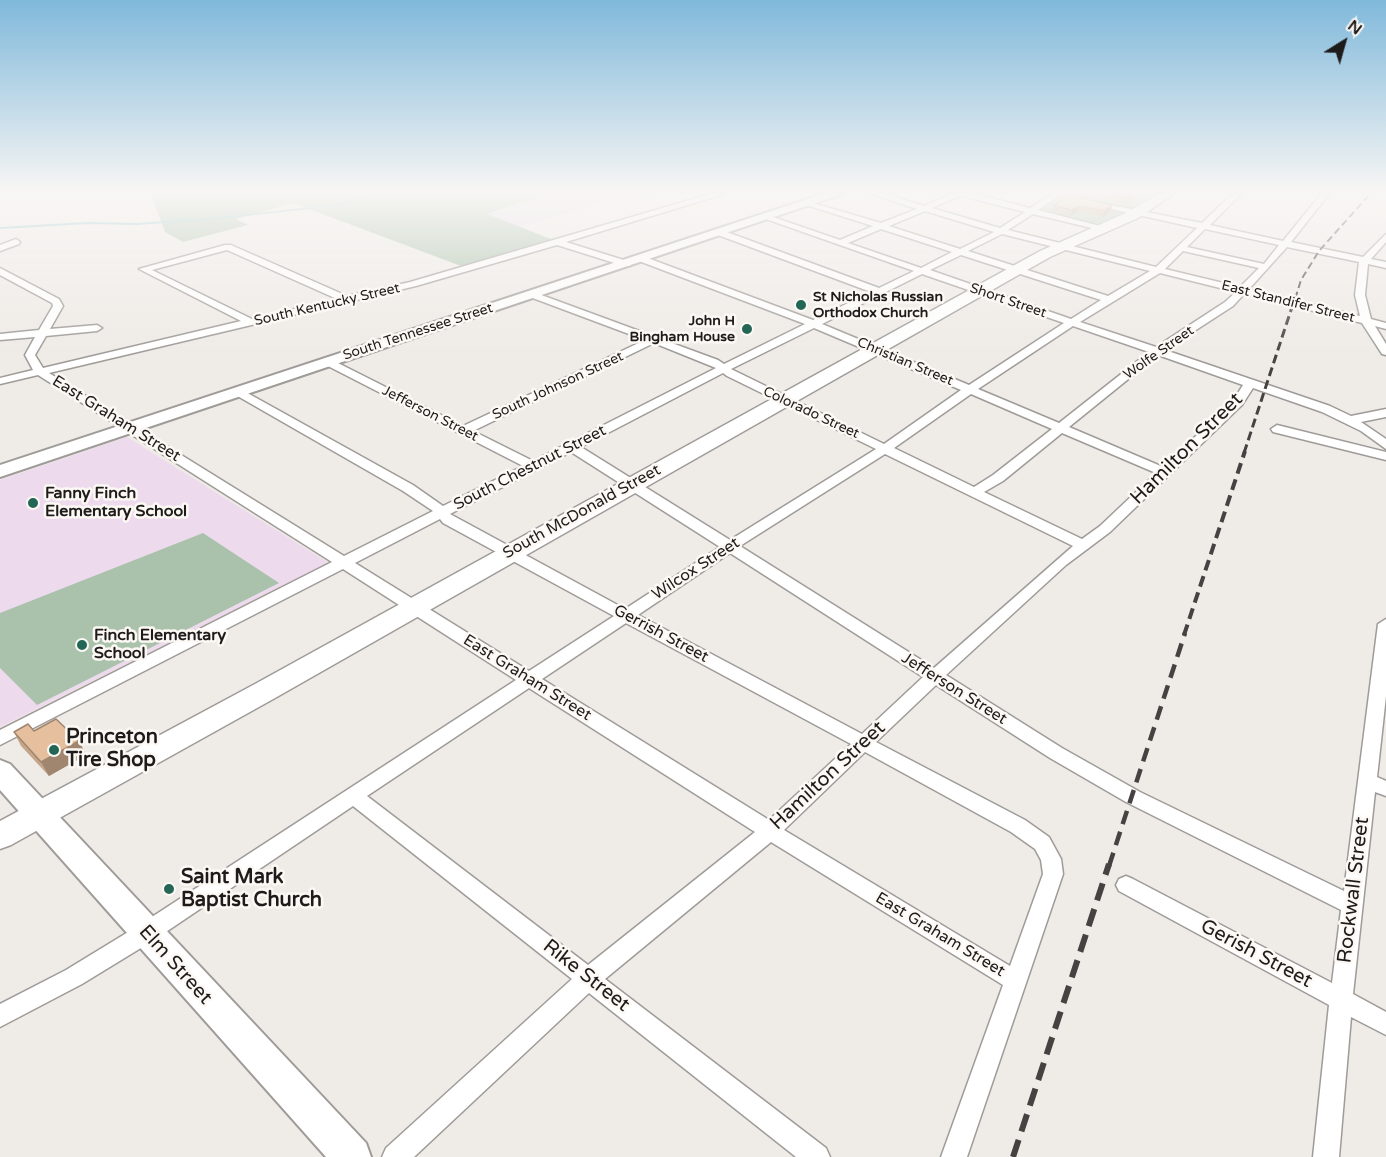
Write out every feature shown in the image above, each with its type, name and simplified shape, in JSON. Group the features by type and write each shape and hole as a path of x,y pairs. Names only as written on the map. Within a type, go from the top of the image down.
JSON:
{"main road":[{"name":"South McDonald Street","path":"0,836 40,816 1056,248"}],"street":[{"path":"224,248 144,269 251,322"},
{"path":"230,248 347,300"},
{"name":"South Kentucky Street","path":"0,381 413,284 537,248"},
{"path":"577,248 627,264"},
{"name":"South Tennessee Street","path":"0,471 675,248"},
{"path":"761,248 880,292"},
{"name":"Short Street","path":"855,248 1250,383"},
{"path":"948,248 1107,299"},
{"name":"South Chestnut Street","path":"0,738 570,446 964,248"},
{"name":"East Standifer Street","path":"1068,248 1386,326"},
{"path":"1181,248 1266,267"},
{"name":"Wilcox Street","path":"0,1016 74,977 146,933 731,546 886,448 969,389 1071,322 1158,270 1181,248"},
{"name":"Wolfe Street","path":"975,492 998,478 1157,351 1207,320 1243,291 1282,248"},
{"path":"1304,248 1386,265"},
{"path":"1376,248 1365,261 1359,294 1366,321 1386,352"},
{"name":"Christian Street","path":"642,259 813,324 1061,426 1165,472"},
{"path":"0,271 56,301 57,310 30,355 40,372"},
{"path":"0,284 16,279"},
{"name":"Colorado Street","path":"533,295 714,362 723,369 784,400 1083,545"},
{"path":"0,337 97,328"},
{"name":"South Johnson Street","path":"462,431 653,340"},
{"name":"Jefferson Street","path":"328,362 532,466"},
{"name":"East Graham Street","path":"40,372 770,831 1017,982"},
{"path":"1250,383 1352,420 1386,445"},
{"name":"Hamilton Street","path":"395,1157 588,978 770,831 934,675 1165,472 1238,403 1250,383"},
{"name":"Gerrish Street","path":"238,392 408,488 437,507 448,520 1018,826 1042,843 1051,859 1053,874 954,1157"},
{"path":"1352,420 1386,413"},
{"path":"1276,429 1386,456"},
{"name":"Jefferson Street","path":"570,446 1056,753 1133,797 1353,905"},
{"name":"Rockwall Street","path":"1326,1157 1341,1000 1386,624"},
{"name":"Elm Street","path":"0,771 352,1157"},
{"path":"1367,781 1386,789"},
{"name":"Rike Street","path":"354,796 817,1157"},
{"name":"Gerish Street","path":"1126,885 1386,1024"}],"shaded area":[{"name":"Finch Elementary School","path":"127,437 329,563 0,727 0,480"}],"green space":[{"path":"413,248 529,248 461,266"},
{"path":"203,533 279,583 37,705 0,668 0,613"}],"building":[{"path":"56,719 79,741 41,762 14,732 28,724 34,731"}],"railway":[{"path":"1292,309 1301,280 1322,248"},
{"path":"1244,453 1292,307"},
{"path":"1184,635 1245,451"},
{"path":"1109,866 1185,633"},
{"path":"1013,1157 1109,864"}],"place":[{"name":"St Nicholas Russian Orthodox Church","path":"801,305"},
{"name":"John H Bingham House","path":"747,329"},
{"name":"Fanny Finch Elementary School","path":"33,503"},
{"name":"Finch Elementary School","path":"82,645"},
{"name":"Princeton Tire Shop","path":"54,750"},
{"name":"Saint Mark Baptist Church","path":"169,889"}]}
